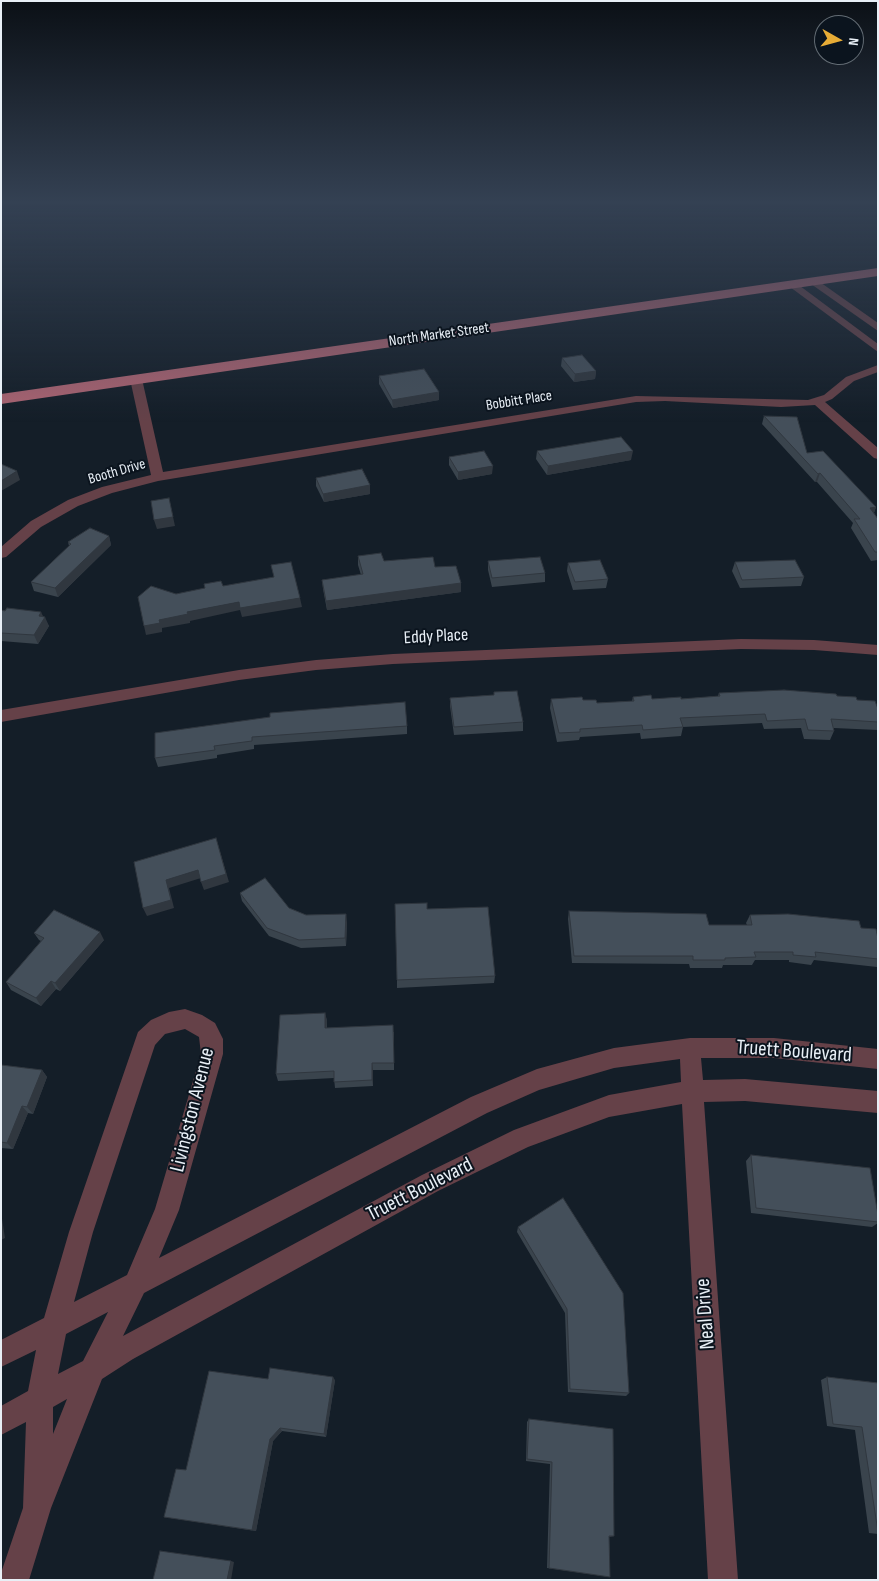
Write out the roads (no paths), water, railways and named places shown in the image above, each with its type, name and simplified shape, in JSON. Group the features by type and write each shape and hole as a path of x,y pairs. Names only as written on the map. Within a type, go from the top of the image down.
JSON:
{"main road":[{"name":"North Market Street","path":"1,399 860,275"}],"street":[{"path":"814,282 878,328"},
{"path":"792,284 878,349"},
{"name":"Bobbitt Place","path":"158,477 630,400 665,398 781,404 818,401 834,394 850,380 878,368"},
{"name":"Booth Drive","path":"1,554 36,524 73,503 107,490 158,477 136,379"},
{"path":"818,401 878,455"},
{"name":"Eddy Place","path":"1,716 240,675 316,665 393,659 741,644 814,645 878,650"},
{"name":"Livingston Avenue","path":"14,1580 36,1508 92,1370 136,1283 167,1210 212,1054 212,1039 207,1030 195,1022 185,1019 169,1022 158,1027 146,1039 141,1049 78,1241 54,1327 40,1398 36,1508"},
{"name":"Truett Boulevard","path":"1,1354 480,1105 537,1080 614,1058 690,1048 774,1048 878,1059"},
{"name":"Neal Drive","path":"690,1048 722,1580"},
{"name":"Truett Boulevard","path":"1,1420 92,1370 124,1350 430,1183 522,1138 609,1106 692,1091 745,1090 878,1102"}]}
